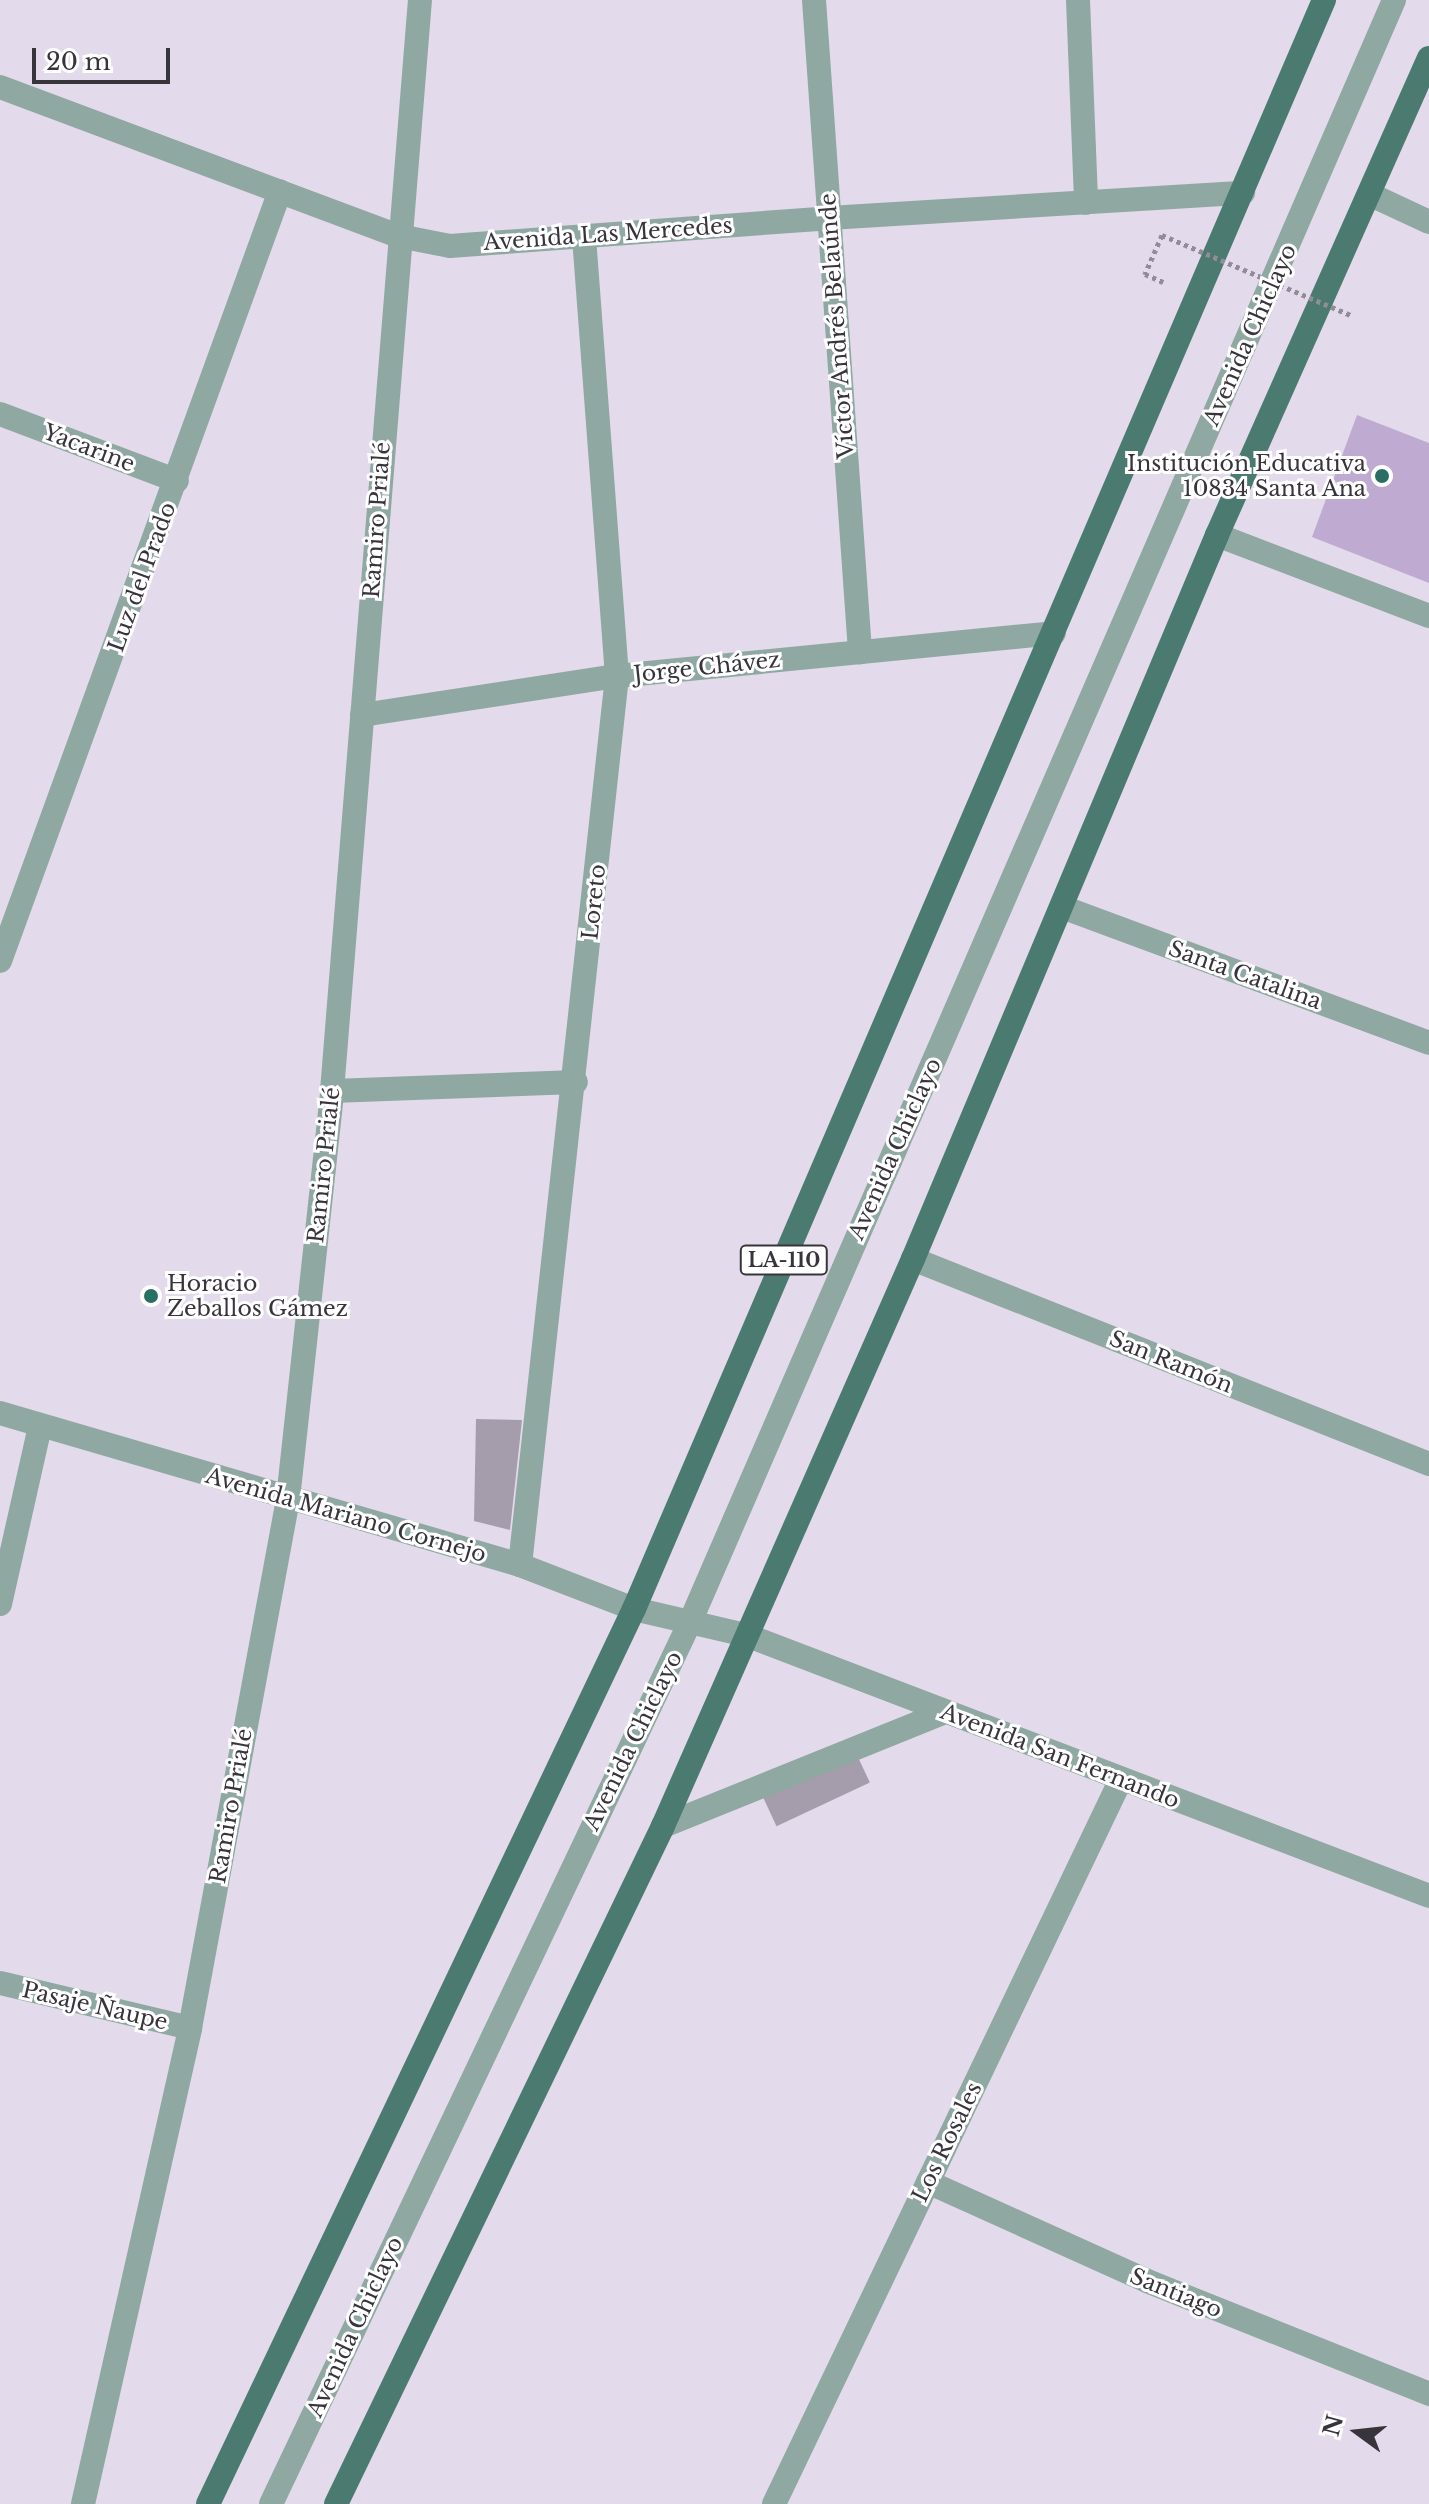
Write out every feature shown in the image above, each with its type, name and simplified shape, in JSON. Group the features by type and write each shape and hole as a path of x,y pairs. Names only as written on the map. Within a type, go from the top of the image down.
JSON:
{"main road":[{"name":"LA-110","path":"208,2504 634,1609 1324,0"},
{"path":"336,2504 663,1826 913,1259 1217,535 1429,58"}],"street":[{"name":"Ramiro Prialé","path":"83,2504 190,2028 288,1499 332,1091 420,0"},
{"name":"Víctor Andrés Belaúnde","path":"814,0 860,652"},
{"path":"1078,0 1086,203"},
{"name":"Avenida Chiclayo","path":"271,2504 691,1620 1394,0"},
{"name":"Avenida Las Mercedes","path":"0,87 399,236 450,246 829,218 1243,193"},
{"name":"Luz del Prado","path":"0,961 8,912 177,481 280,191"},
{"path":"1369,194 1429,222"},
{"name":"Loreto","path":"520,1565 576,1082 617,676 584,236"},
{"name":"Yacarine","path":"0,414 177,481"},
{"path":"1217,535 1429,616"},
{"name":"Jorge Chávez","path":"362,715 617,676 1054,633"},
{"name":"Santa Catalina","path":"1062,907 1429,1043"},
{"path":"332,1091 576,1082"},
{"name":"San Ramón","path":"913,1259 1429,1464"},
{"name":"Avenida Mariano Cornejo","path":"0,1413 520,1565 634,1609 691,1620"},
{"path":"0,1604 40,1427"},
{"name":"Avenida San Fernando","path":"691,1620 746,1635 1429,1896"},
{"path":"663,1826 945,1712"},
{"name":"Los Rosales","path":"774,2504 1121,1779"},
{"name":"Pasaje Ñaupe","path":"0,1983 190,2028"},
{"name":"Santiago","path":"928,2182 1147,2281 1429,2394"}],"path":[{"path":"1145,274 1162,235 1353,316"}],"shaded area":[{"name":"Institución Educativa 10834 Santa Ana","path":"1357,415 1429,443 1429,583 1312,537"}],"building":[{"path":"476,1419 522,1420 510,1530 474,1521"},
{"path":"850,1740 870,1783 777,1826 757,1784"}],"place":[{"name":"Institución Educativa 10834 Santa Ana","path":"1382,476"},
{"name":"Horacio Zeballos Gámez","path":"151,1296"}]}
